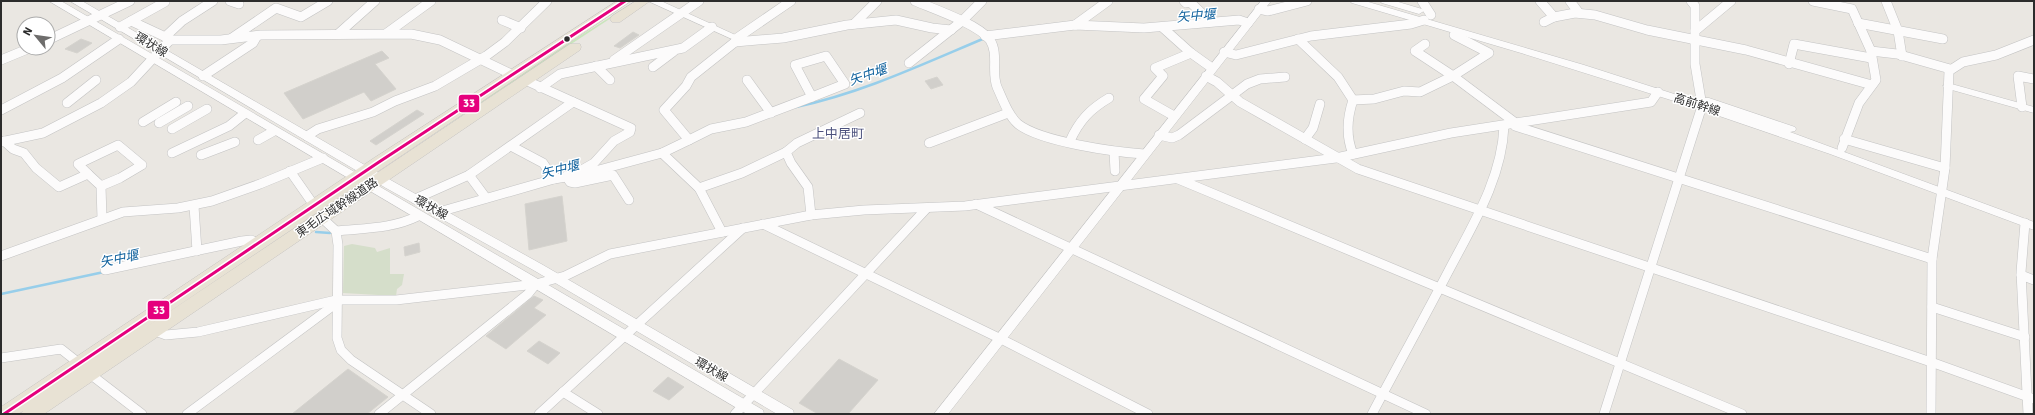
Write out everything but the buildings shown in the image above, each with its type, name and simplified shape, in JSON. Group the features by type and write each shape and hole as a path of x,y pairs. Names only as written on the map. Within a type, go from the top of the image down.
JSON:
{"highway":[{"name":"東毛広域幹線道路","path":"519,78 625,1"},
{"name":"東毛広域幹線道路","path":"4,414 155,330 319,211 519,78 644,1"},
{"name":"東毛広域幹線道路","path":"30,414 85,369 258,243 319,211"}],"street":[{"name":"環状線","path":"54,1 119,39 203,76 307,136 418,216 758,414"},
{"name":"環状線","path":"75,1 120,26 156,55 244,114 323,158 415,199 439,212 788,414"},
{"path":"56,36 130,1"},
{"path":"3,142 43,133 79,114 130,83 156,55 182,21 212,1"},
{"path":"230,1 239,4"},
{"path":"232,38 276,8 301,17 328,1"},
{"path":"338,34 375,1"},
{"path":"387,33 432,1"},
{"path":"307,136 318,128 373,112 395,101 435,86 481,59 505,42 521,28 546,1"},
{"path":"653,1 712,27 736,40 782,38 854,24 896,20 932,28 951,30"},
{"path":"609,63 699,1"},
{"path":"689,140 664,110 686,86 691,77 736,40 791,1"},
{"path":"854,24 877,1"},
{"path":"915,1 962,21 989,39 994,51 995,82 1008,113 1013,120 1025,129 1036,134 1114,152 1144,154"},
{"path":"908,63 962,21 982,1"},
{"path":"1076,25 1108,1"},
{"path":"1184,1 1186,3 1190,2 1211,22"},
{"path":"940,414 1001,339 1144,154 1262,5 1268,11 1307,1"},
{"name":"高前幹線","path":"1355,1 1427,18 1591,63 1942,189 2031,223"},
{"name":"高前幹線","path":"1385,1 1427,18 1500,43 1658,92 1744,112 1843,144 1942,189"},
{"path":"1224,52 1236,55 1298,38 1342,31 1411,24 1427,18 1422,1"},
{"path":"1540,1 1554,17"},
{"path":"1570,1 1579,13"},
{"path":"1604,414 1701,102 1695,64 1695,6 1691,1"},
{"path":"1695,35 1731,1"},
{"path":"1813,1 1852,9 1871,54 1876,80 1859,103 1843,144 1945,168"},
{"path":"1886,1 1898,31 1902,56"},
{"path":"120,26 165,2"},
{"path":"1544,22 1554,17 1579,13 1595,15 1647,30 1695,35 1789,64 1872,85"},
{"path":"502,20 521,28"},
{"path":"985,36 1076,25 1138,29 1239,20 1248,23"},
{"path":"131,21 168,38 209,40 257,36 387,33 411,34 440,40 540,88 631,128 630,132 607,146 594,163 569,177"},
{"path":"1858,24 1943,39"},
{"path":"540,88 560,74 683,48 712,27"},
{"path":"1162,27 1191,53 1217,82 1240,102 1306,139 1336,158 1358,169 2031,397"},
{"path":"1454,35 1489,53"},
{"path":"203,76 253,43 257,36"},
{"path":"1298,38 1338,77 1353,100"},
{"path":"1,110 64,77 96,57 119,39"},
{"path":"1789,64 1794,44 1871,54 1902,56 1950,69 1963,61 1990,57 2034,40"},
{"path":"1353,100 1374,100 1404,91 1420,92 1453,76 1498,47 1500,43"},
{"path":"1425,44 1415,51 1453,76 1511,125 1932,259"},
{"path":"653,67 676,49"},
{"path":"1174,116 1144,99 1163,76 1155,68 1191,53"},
{"path":"1,60 16,54"},
{"path":"569,177 664,154 711,129 746,122 771,113 812,97 845,84 826,56 795,65 812,97"},
{"path":"596,66 610,80"},
{"path":"1931,414 1932,259 1945,168 1950,69"},
{"path":"2022,107 2018,76 2034,80"},
{"path":"1159,135 1172,138 1179,135 1247,84 1260,79 1285,77"},
{"path":"67,103 96,80"},
{"path":"747,80 771,113"},
{"path":"1948,86 2034,110"},
{"path":"155,330 166,335 198,332 336,300 396,300 536,284 556,279 610,254 811,215 864,210 927,208 976,204 1336,158 1451,133 1511,125 1651,102 1658,92"},
{"path":"1070,141 1078,124 1088,111 1109,98"},
{"path":"1353,100 1350,109 1349,126 1350,147 1353,154"},
{"path":"143,122 176,102"},
{"path":"415,199 469,176 573,102"},
{"path":"1306,139 1313,128 1320,104"},
{"path":"159,123 188,106"},
{"path":"172,129 206,109"},
{"path":"699,188 742,173 786,152 797,143 860,113"},
{"path":"929,143 1008,113"},
{"path":"172,153 229,126 244,114"},
{"path":"1372,414 1480,210 1497,167 1504,134 1511,125"},
{"path":"258,140 274,131"},
{"path":"3,142 13,149 24,153 36,168 59,187 88,174"},
{"path":"201,154 235,142"},
{"path":"101,186 120,178 142,165 133,156 124,152 118,145 78,164 101,186 102,219"},
{"path":"511,146 543,163 554,178"},
{"path":"786,152 791,164 808,187 811,215"},
{"path":"1114,152 1115,171"},
{"path":"664,154 699,188 722,232"},
{"path":"1,256 102,219 142,209 194,206 219,199 323,158"},
{"path":"290,172 311,201 336,231 338,245 336,300 337,338 342,350 351,360 431,414"},
{"path":"439,212 554,178 569,177 613,175 629,200"},
{"path":"469,176 486,198"},
{"path":"1177,178 1742,414"},
{"path":"976,204 1426,414"},
{"path":"194,206 196,251"},
{"path":"735,414 927,208"},
{"path":"336,231 386,226 410,221 418,216"},
{"path":"2028,414 2031,397 2021,275 2031,223"},
{"path":"763,224 1001,339 1148,414"},
{"path":"539,414 743,228"},
{"path":"105,270 242,241 251,240 258,243"},
{"path":"2021,275 2034,280"},
{"path":"379,414 528,294 536,284"},
{"path":"187,414 330,308 336,300"},
{"path":"1932,308 2025,337"},
{"path":"1,358 62,349 142,414"},
{"path":"563,392 598,414"}],"green space":[{"path":"631,5 389,163 558,50"},
{"path":"352,244 375,248 377,252 390,248 390,274 404,274 402,285 397,289 396,296 343,293 344,246"}],"waterway":[{"name":"矢中堰","path":"796,107 821,101 868,86 985,38"},
{"name":"矢中堰","path":"316,232 330,233"},
{"name":"矢中堰","path":"1,294 104,272"}],"transit line":[{"name":"33","path":"4,414 379,162 625,1"}],"district":[{"name":"上中居町","path":"838,134"}]}
